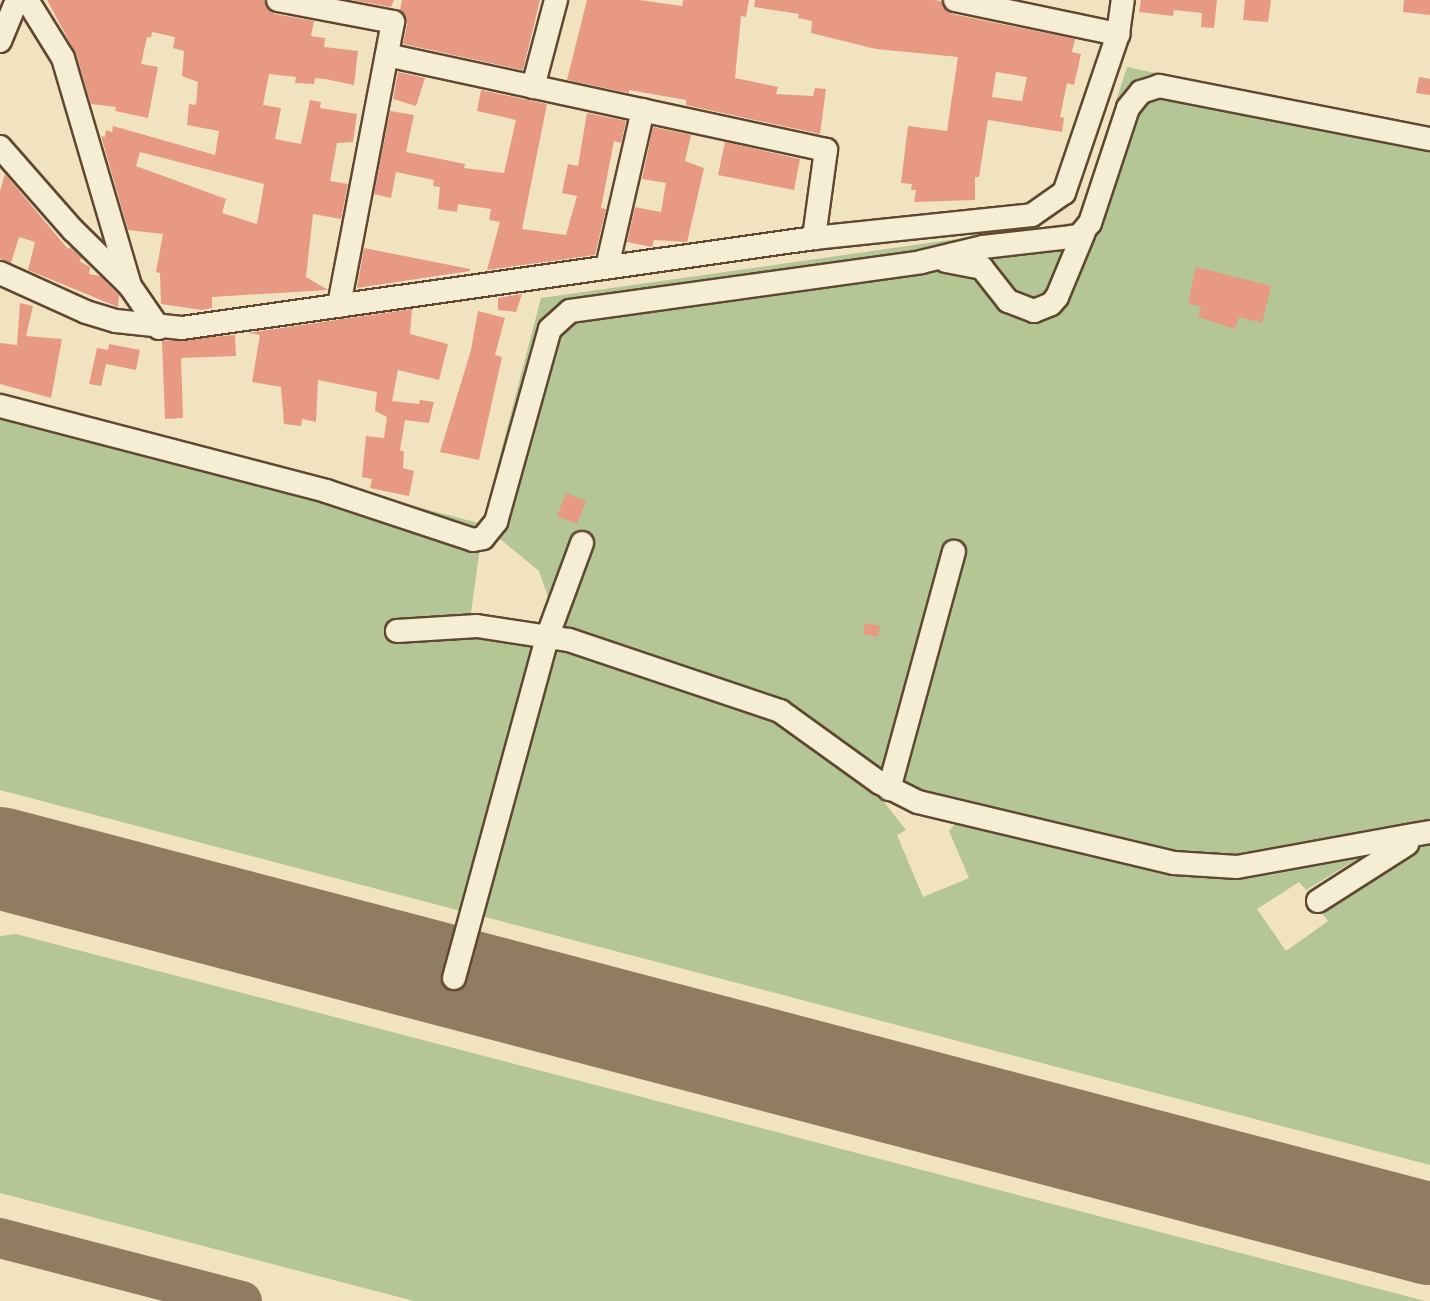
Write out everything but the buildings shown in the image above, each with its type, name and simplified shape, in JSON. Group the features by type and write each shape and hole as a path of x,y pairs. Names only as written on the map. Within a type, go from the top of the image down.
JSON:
{"street":[{"path":"0,41 17,0"},
{"path":"27,0 63,58 130,286"},
{"path":"278,0 393,22 339,306"},
{"path":"533,87 556,0"},
{"path":"955,0 1118,34"},
{"path":"0,273 86,312 116,321 159,328 182,328 814,238 1032,215 1064,193 1118,34 1123,0"},
{"path":"387,55 826,150 814,238"},
{"path":"933,260 982,268 1008,301 1034,311 1051,304 1090,223 1122,117 1133,99 1150,88 1178,87 1430,139"},
{"path":"607,267 643,110"},
{"path":"0,147 73,230 130,286 159,328"},
{"path":"0,406 326,491 473,540 483,538 496,522 550,329 564,315 576,309 933,260 983,247 1073,237 1084,232"},
{"path":"454,978 548,635 582,543"},
{"path":"889,789 954,552"},
{"path":"397,631 477,626 548,635 780,711 889,789 934,806 1194,866 1237,867 1428,833"},
{"path":"1318,901 1428,833"}],"green space":[{"path":"1127,67 1430,130 1430,824 1262,856 1186,856 911,795 786,704 559,628 539,571 483,525 468,635 534,648 465,912 0,790 0,397 482,524 541,298 1077,222"},
{"path":"551,648 767,717 807,741 883,801 906,830 897,835 923,897 969,878 949,831 956,823 1182,877 1263,874 1359,858 1306,890 1299,882 1257,909 1286,951 1328,921 1322,913 1374,872 1430,842 1430,1165 478,915"},
{"path":"16,934 1425,1301 414,1301 0,1193 0,936"}],"taxiway":[{"path":"0,1238 242,1301"}],"runway":[{"path":"0,858 1430,1234"}]}
